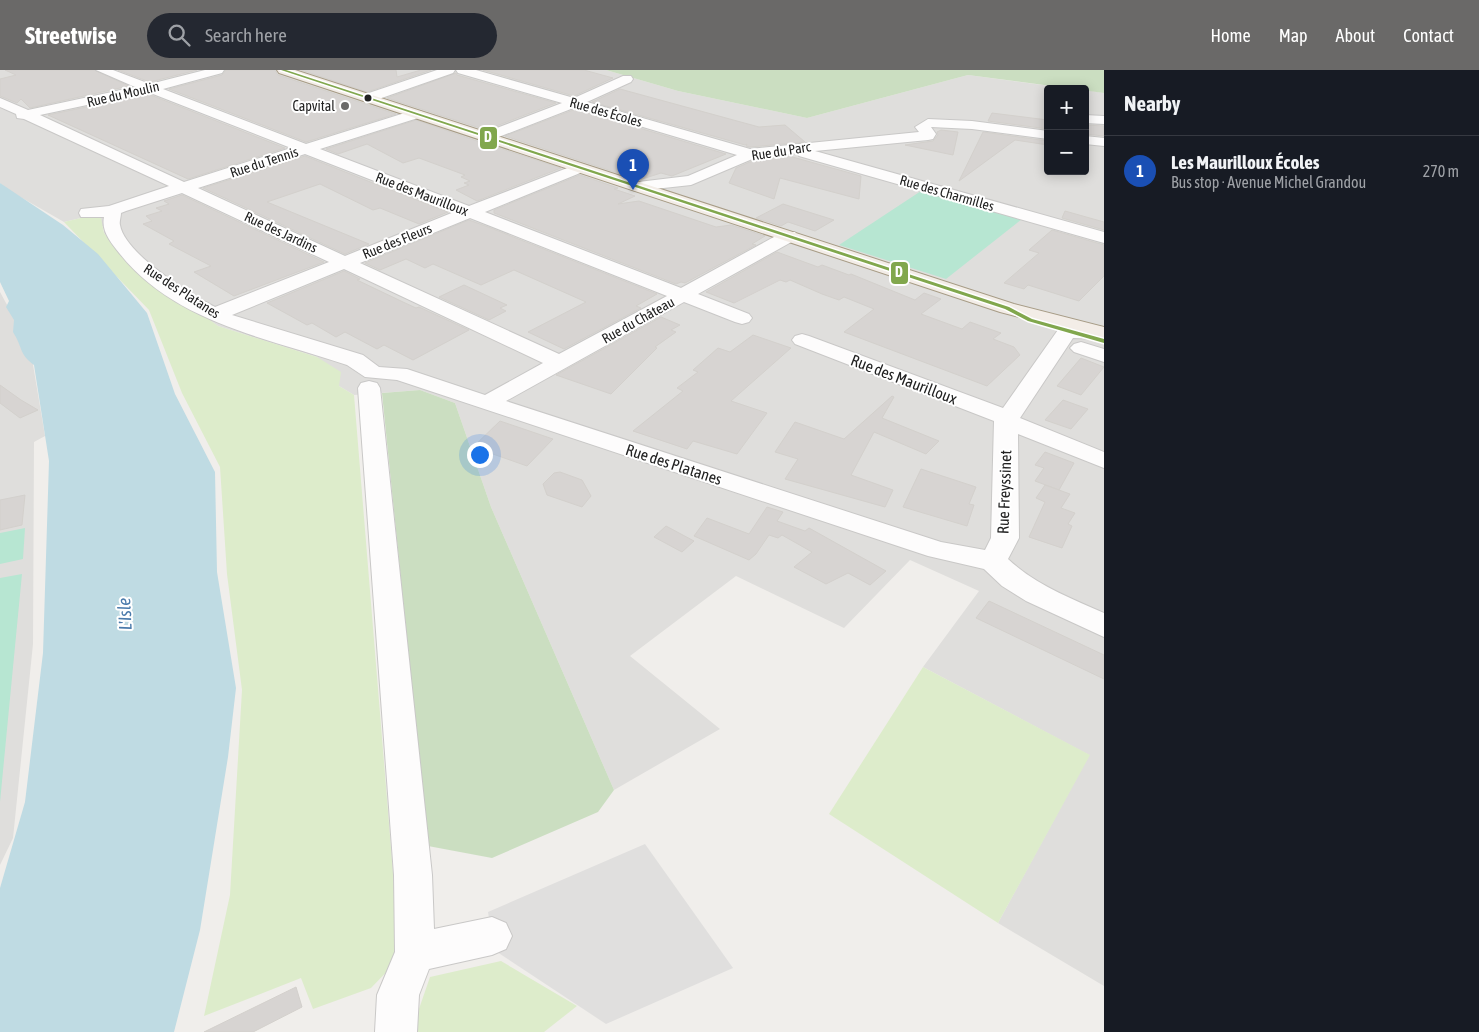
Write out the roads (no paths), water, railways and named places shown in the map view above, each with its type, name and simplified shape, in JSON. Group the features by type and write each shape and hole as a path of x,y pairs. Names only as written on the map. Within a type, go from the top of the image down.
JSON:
{"main road":[{"path":"283,70 1007,308 1078,328 1097,339"},
{"path":"1007,308 1063,337"}],"street":[{"name":"Rue des Maurilloux","path":"102,70 742,318"},
{"name":"Rue du Moulin","path":"0,120 149,88 218,70"},
{"path":"368,98 449,70"},
{"name":"Rue des Écoles","path":"462,70 750,154"},
{"path":"486,137 575,103 627,79 611,74"},
{"name":"Rue des Jardins","path":"2,104 561,363"},
{"name":"Rue du Tennis","path":"87,213 113,211 120,207 416,114"},
{"name":"Rue du Parc","path":"636,186 691,180 750,154 929,134 922,127 928,123 971,118 1044,134"},
{"path":"1089,119 1104,120"},
{"path":"41,140 67,133"},
{"path":"1089,140 1104,142"},
{"name":"Rue des Charmilles","path":"791,149 1104,238"},
{"name":"Rue des Fleurs","path":"214,315 580,168"},
{"name":"Rue des Platanes","path":"113,211 111,216 114,233 121,246 148,272 214,315 342,356 354,367 371,378 410,377 938,550 993,561"},
{"name":"Rue du Château","path":"487,403 789,236"},
{"path":"1007,419 1063,337 1097,339 1104,356"},
{"name":"Rue des Maurilloux","path":"802,340 1007,419 1104,462"},
{"path":"371,378 414,875 415,952 398,995 396,1032"},
{"name":"Rue Freyssinet","path":"993,561 1005,538 1007,419"},
{"path":"993,561 1012,579 1036,594 1104,626"},
{"path":"415,952 492,936"}],"water":[{"name":"L'Isle","path":"0,183 63,225 98,254 147,313 175,394 215,472 217,572 236,688 228,757 200,930 174,1032 0,1032 0,888 25,802 43,653 49,461 34,365 23,354 13,332 14,320 6,307 9,301 0,282"}],"place":[{"name":"Capvital","path":"345,106"},
{"name":"Les Maurilloux Écoles","path":"633,190"}]}
